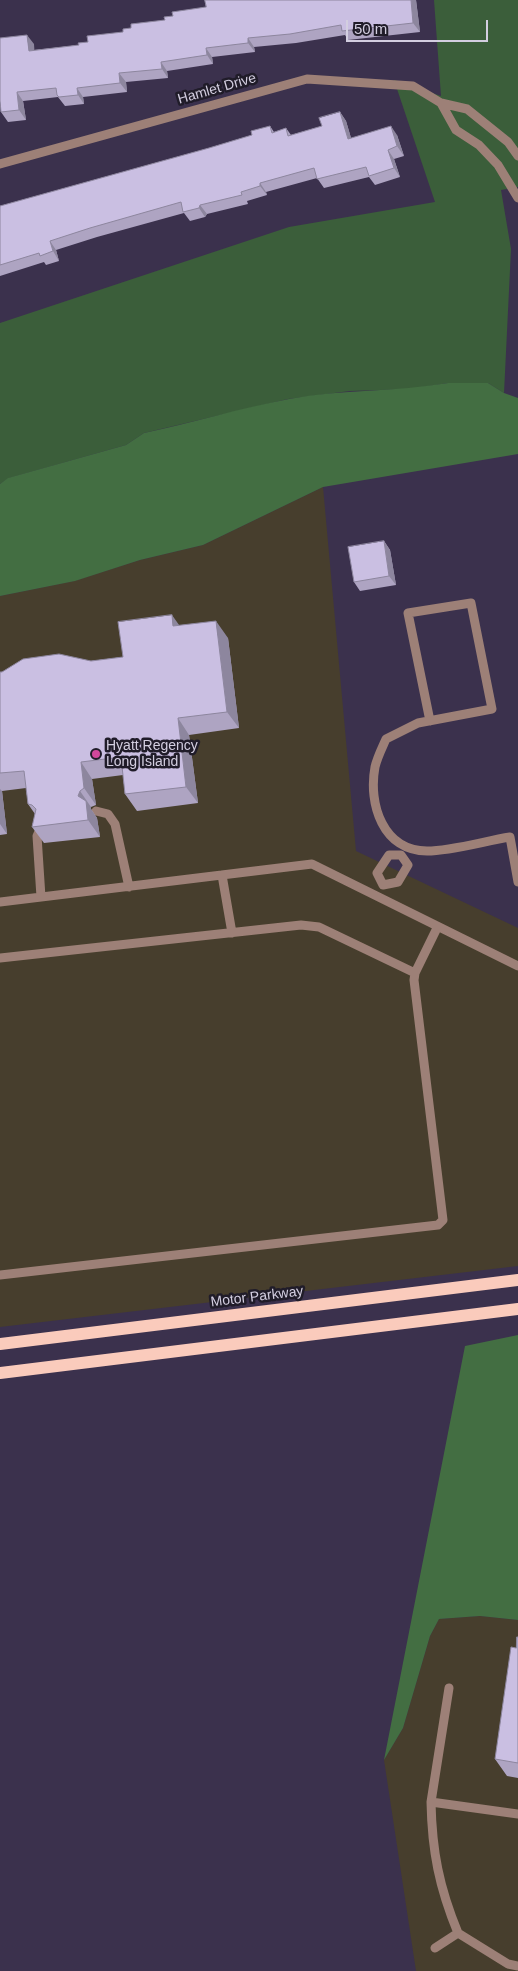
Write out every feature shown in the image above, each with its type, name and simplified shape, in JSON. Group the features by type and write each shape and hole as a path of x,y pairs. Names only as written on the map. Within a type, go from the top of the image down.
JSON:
{"main road":[{"name":"Motor Parkway","path":"0,1344 518,1280"},
{"path":"0,1373 518,1309"}],"street":[{"name":"Hamlet Drive","path":"0,164 307,78 413,86 441,103 466,108 508,142 518,156"},
{"name":"Hamlet Drive","path":"441,103 456,130 479,145 498,165 518,198"},
{"path":"374,896 383,885 398,882 408,865 403,851 392,839 378,818 373,794 375,767 386,739 400,730 430,721 492,709 471,603 408,613 430,721"},
{"path":"96,811 108,814 115,824 128,887"},
{"path":"41,828 37,836 41,897"},
{"path":"383,885 377,873 389,855 403,851 427,851 510,837 518,882"},
{"path":"0,902 312,864 437,928 518,965"},
{"path":"222,875 232,933"},
{"path":"0,958 302,925 319,927 415,973"},
{"path":"0,1275 438,1225 443,1220 415,973 437,928"},
{"path":"449,1688 431,1802 432,1841 443,1898 458,1933 508,1964 518,1966"},
{"path":"431,1802 518,1814"},
{"path":"435,1948 458,1933"}],"shaded area":[{"path":"323,487 356,851 518,928 518,1266 0,1327 0,596 74,581 140,560 203,545"},
{"path":"480,1616 518,1620 518,1971 416,1971 384,1760 403,1728 430,1636 439,1619"}],"green space":[{"path":"434,0 518,0 518,187 501,190 511,249 504,393 488,383 448,383 411,389 350,391 288,399 144,433 126,445 9,478 0,484 0,323 289,227 435,202 394,80 441,96"},
{"path":"448,383 488,383 504,393 518,398 518,454 323,487 203,545 140,560 75,581 0,596 0,484 8,478 126,445 144,433 271,403 309,396"},
{"path":"518,1335 518,1620 480,1616 439,1619 430,1636 403,1728 384,1760 465,1346"}],"building":[{"path":"205,0 411,0 413,23 342,31 341,25 290,34 248,38 248,43 206,48 207,55 161,62 162,69 119,73 120,83 77,88 78,95 59,97 56,88 17,92 19,110 1,112 0,38 27,35 29,51 79,45 78,43 88,42 87,36 123,32 123,29 131,28 131,24 165,20 164,17 173,16 172,12 206,7"},
{"path":"340,112 348,139 391,126 397,146 388,150 394,168 369,176 366,167 317,179 314,168 260,183 260,186 241,192 242,195 200,205 199,208 183,212 181,202 90,228 50,241 53,251 40,256 39,253 0,265 0,206 209,148 252,135 251,131 270,126 272,133 286,128 288,136 322,126 319,118"},
{"path":"384,541 389,576 354,582 348,547"},
{"name":"Hyatt Regency Long Island","path":"172,615 173,626 216,621 227,712 178,718 186,787 125,794 121,757 81,762 84,788 78,796 86,801 88,820 32,827 36,809 28,804 24,771 0,773 0,672 23,659 59,654 91,661 123,657 118,622"},
{"path":"517,1637 518,1763 495,1759 511,1647 516,1648"}],"place":[{"name":"Hyatt Regency Long Island","path":"96,754"}]}
